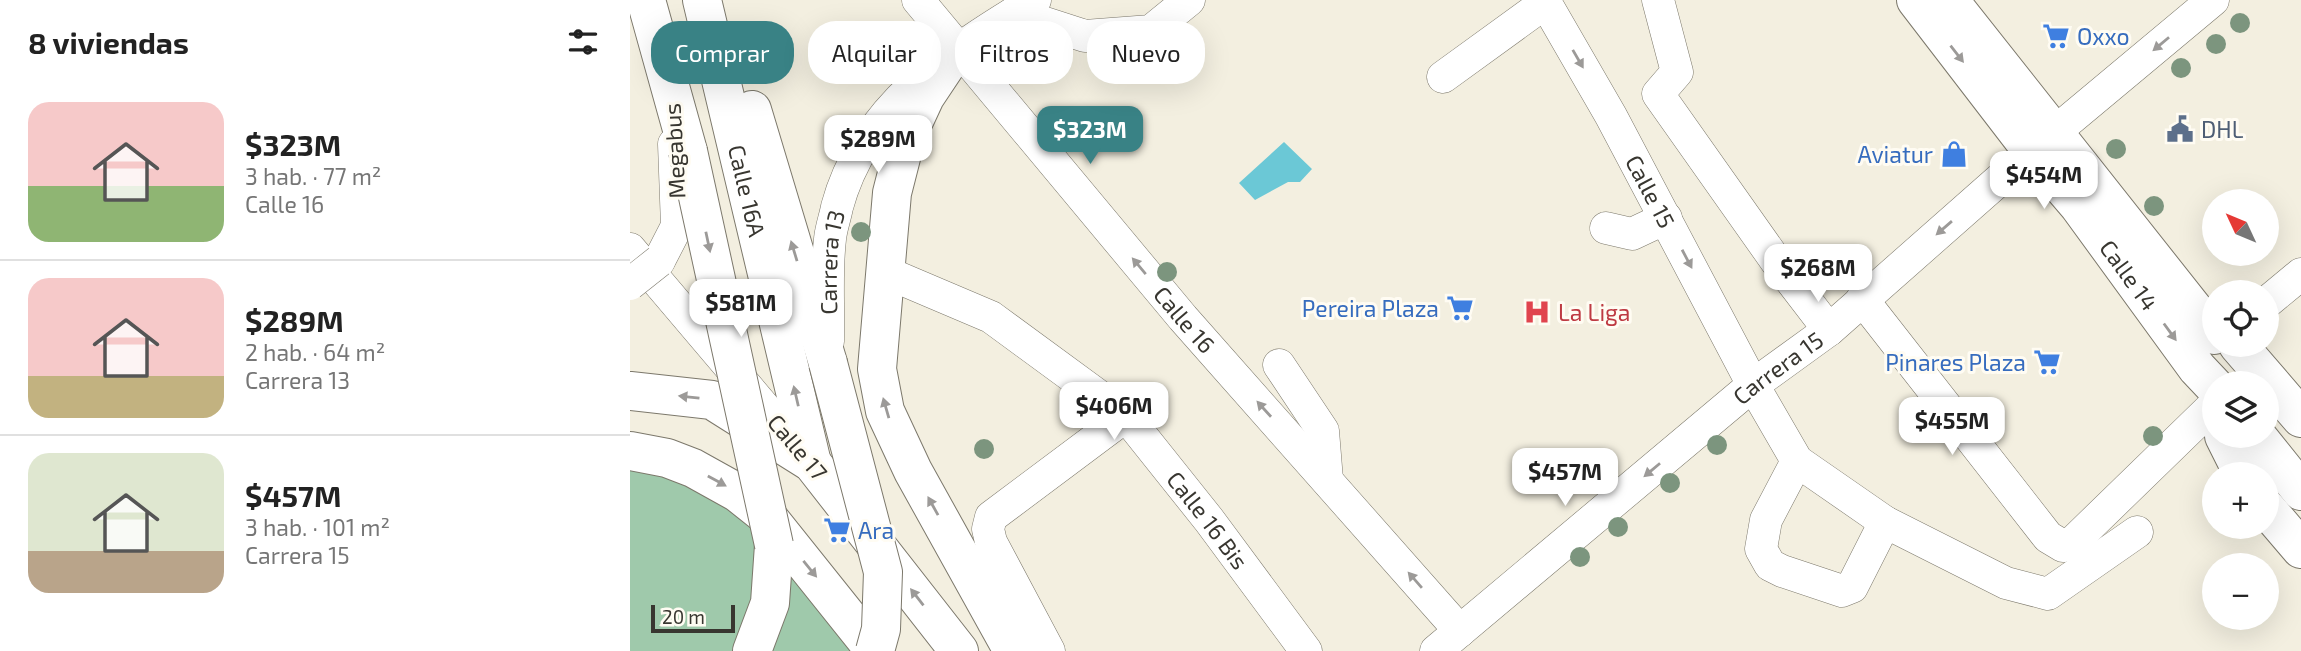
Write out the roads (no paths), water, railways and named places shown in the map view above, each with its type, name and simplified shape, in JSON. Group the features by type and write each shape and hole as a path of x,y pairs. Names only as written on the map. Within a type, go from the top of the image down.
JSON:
{"main road":[{"path":"646,0 688,151 771,530 770,603 752,651"},
{"name":"Calle 16A","path":"702,0 812,463"},
{"path":"712,0 754,116 828,363 883,572 881,629 875,651"},
{"name":"Calle 14","path":"1916,0 2044,142 2125,222 2207,371"},
{"name":"Calle 14","path":"1948,0 2044,142 2079,206 2204,371"},
{"path":"955,52 925,97 906,138 891,193 877,369 885,411 913,471 1013,651"},
{"path":"2125,222 2202,305"},
{"path":"2248,357 2301,418"},
{"path":"630,391 712,400 812,463"},
{"path":"2279,419 2301,447"},
{"path":"2267,448 2301,491"},
{"path":"630,451 667,458 693,468 738,493 875,651"},
{"name":"Calle 17","path":"812,463 959,651"},
{"path":"2279,523 2301,549"}],"street":[{"name":"Megabus","path":"630,284 659,261 677,226 673,102 656,0"},
{"name":"Calle 16","path":"918,0 955,46"},
{"path":"1024,7 1085,36 1151,31 1189,0"},
{"path":"1611,116 1658,94 1677,72 1658,0"},
{"name":"Carrera 15","path":"1448,641 1753,385 1829,330 2044,142 2213,0"},
{"path":"1443,77 1545,1"},
{"name":"Calle 15","path":"1545,1 1611,116 1753,385 1797,461"},
{"name":"Carrera 13","path":"1002,21 1024,7"},
{"name":"Carrera 13","path":"828,363 830,237 842,188 867,138 900,99 955,51"},
{"name":"Calle 16","path":"986,84 1183,318 1327,480 1448,641"},
{"path":"1658,94 1776,261 1829,330"},
{"path":"1606,228 1632,234 1666,218"},
{"name":"Calle 17","path":"630,249 812,463"},
{"name":"Calle 16 Bis","path":"885,272 991,317 1126,416 1209,520 1306,651"},
{"path":"2279,292 2301,274"},
{"path":"1862,299 2048,537 2063,546 2072,543 2202,397"},
{"path":"1279,365 1324,431 1327,480"},
{"path":"1049,651 991,542 988,529 991,517 1126,416"},
{"path":"1885,522 1852,587 1842,591 1770,565 1761,549 1766,520 1797,461 1885,522 2006,583 2049,594 2137,532"}],"water":[{"path":"1284,142 1312,169 1300,182 1288,182 1255,200 1239,183"}],"place":[{"name":"Oxxo","path":"2056,36"},
{"name":"DHL","path":"2180,129"},
{"name":"Aviatur","path":"1954,154"},
{"name":"Pereira Plaza","path":"1460,308"},
{"name":"La Liga","path":"1537,312"},
{"name":"Pinares Plaza","path":"2047,362"},
{"name":"Ara","path":"837,530"}]}
